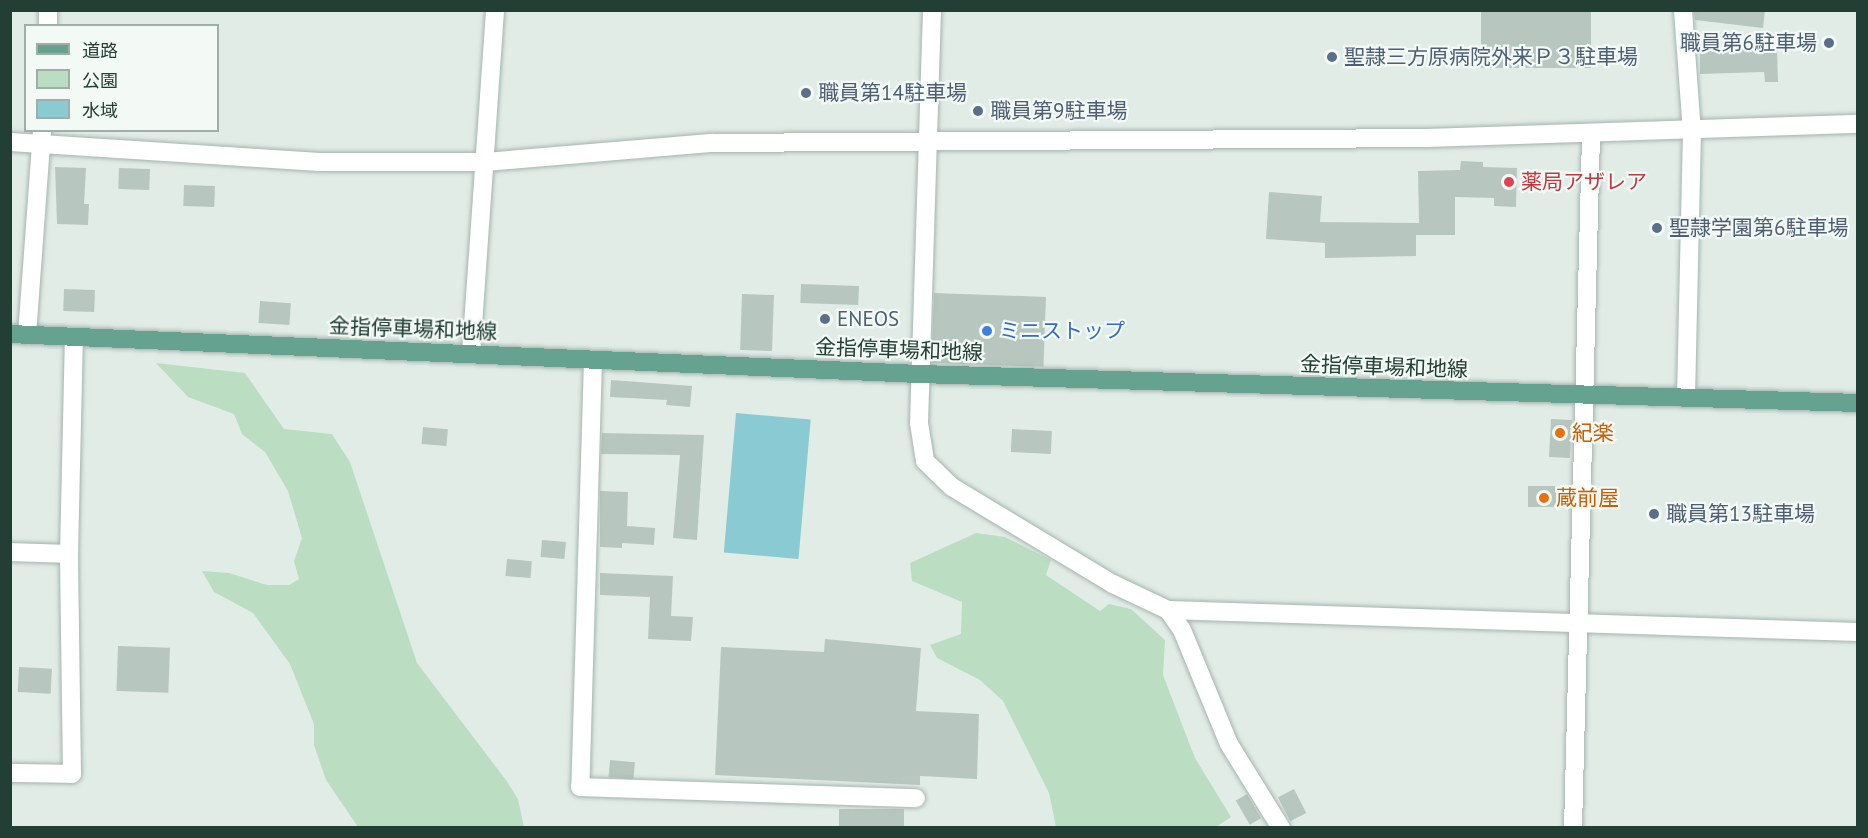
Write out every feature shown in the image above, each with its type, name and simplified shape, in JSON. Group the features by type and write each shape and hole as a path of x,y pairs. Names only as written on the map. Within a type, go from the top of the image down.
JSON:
{"main road":[{"name":"金指停車場和地線","path":"19,334 920,374 1857,403"}],"street":[{"path":"471,354 495,10"},
{"path":"932,10 919,423 925,461 952,487 1113,584 1168,610 1857,632"},
{"path":"1683,10 1692,132 1686,398"},
{"path":"10,142 41,137 319,162 485,162 712,143 928,144 1591,134 1857,124"},
{"path":"1573,828 1581,624 1591,134"},
{"path":"19,334 41,137"},
{"path":"10,773 72,774 69,554 74,337"},
{"path":"593,360 580,787 916,798"},
{"path":"10,552 69,554"},
{"path":"1168,610 1182,630 1229,744 1281,828"}],"green space":[{"path":"156,363 245,373 284,429 332,434 350,462 417,663 506,780 518,799 524,827 358,827 326,780 314,745 314,724 290,664 253,613 214,592 202,571 229,573 267,585 289,585 299,579 294,561 302,538 288,491 265,452 242,434 234,414 188,397"},
{"path":"976,533 1005,537 1051,560 1046,575 1100,611 1109,604 1131,609 1165,640 1163,675 1195,758 1231,817 1216,827 1056,827 1049,793 1003,701 980,680 937,658 930,645 961,634 962,602 912,581 910,563"}],"water":[{"path":"736,413 811,420 799,559 724,552"}],"building":[{"path":"1481,10 1591,10 1591,68 1481,68"},
{"path":"1694,10 1765,10 1763,28 1695,20"},
{"path":"1777,48 1778,82 1765,82 1764,72 1700,74 1700,49"},
{"path":"1461,161 1483,162 1483,167 1517,168 1516,207 1494,206 1494,198 1455,197 1455,235 1416,235 1416,256 1325,258 1325,243 1266,239 1269,192 1322,196 1320,222 1419,223 1418,171 1460,170"},
{"path":"55,167 86,168 84,204 89,204 88,225 57,224"},
{"path":"119,168 150,169 149,190 118,189"},
{"path":"184,185 215,186 214,207 183,206"},
{"path":"801,284 859,286 858,305 800,303"},
{"path":"64,289 95,290 94,312 63,311"},
{"name":"ミニストップ","path":"934,293 1046,297 1043,367 932,363"},
{"path":"742,294 774,295 772,351 740,350"},
{"path":"260,301 291,303 289,325 258,323"},
{"path":"611,380 692,386 690,407 666,405 667,400 610,397"},
{"path":"1551,419 1572,420 1570,458 1549,457"},
{"path":"423,427 448,429 446,446 422,444"},
{"path":"1012,429 1052,431 1051,454 1011,452"},
{"path":"602,433 704,435 697,540 673,538 680,455 601,454"},
{"path":"1528,486 1556,486 1556,507 1528,507"},
{"path":"600,491 628,492 627,526 655,528 654,545 622,543 622,548 600,547"},
{"path":"542,540 566,542 564,559 541,557"},
{"path":"507,559 532,561 530,578 506,576"},
{"path":"600,573 673,576 671,616 693,617 691,641 648,639 650,597 600,595"},
{"path":"825,639 921,648 916,711 979,714 977,779 920,776 920,785 715,775 721,647 824,652"},
{"path":"118,646 170,648 168,693 116,691"},
{"path":"19,667 52,669 51,694 18,692"},
{"path":"610,760 635,762 633,779 609,777"},
{"path":"1294,789 1306,813 1290,821 1278,797"},
{"path":"1247,794 1261,818 1250,825 1236,800"},
{"path":"839,809 904,809 904,828 839,828"}],"place":[{"name":"職員第6駐車場","path":"1829,43"},
{"name":"聖隷三方原病院外来Ｐ３駐車場","path":"1332,57"},
{"name":"職員第14駐車場","path":"806,93"},
{"name":"職員第9駐車場","path":"978,111"},
{"name":"薬局アザレア","path":"1509,182"},
{"name":"聖隷学園第6駐車場","path":"1657,228"},
{"name":"ENEOS","path":"825,319"},
{"name":"ミニストップ","path":"987,331"},
{"name":"紀楽","path":"1560,433"},
{"name":"蔵前屋","path":"1544,498"},
{"name":"職員第13駐車場","path":"1654,514"}]}
